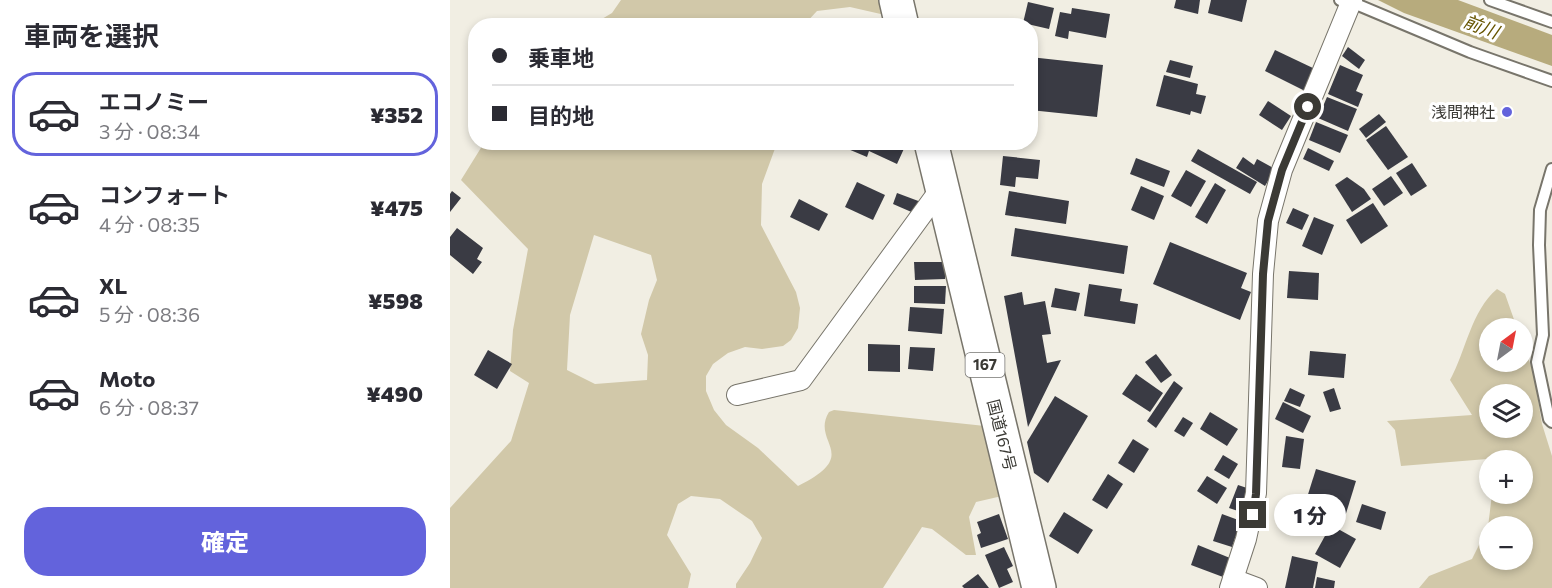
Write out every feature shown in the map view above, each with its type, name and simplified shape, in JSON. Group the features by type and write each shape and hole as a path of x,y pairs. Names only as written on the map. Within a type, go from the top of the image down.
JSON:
{"highway":[{"path":"896,0 900,18"},
{"name":"国道167号","path":"933,150 1040,588"}],"street":[{"path":"1257,588 1232,584 1253,515 1256,494 1263,274 1268,221 1282,170 1348,1"},
{"path":"737,395 801,380 942,187"}],"lane":[{"path":"1490,0 1552,22"},
{"path":"1348,1 1470,52 1552,81"},
{"path":"1552,169 1540,210 1539,245 1543,335 1537,362 1549,419 1552,422"}],"shaded area":[{"path":"621,0 883,0 885,15 850,7 817,11 810,18 604,18 612,13"},
{"path":"480,150 774,150 762,184 761,225 796,292 800,308 798,328 791,340 783,346 762,349 745,347 728,353 713,364 706,376 706,391 714,410 726,425 758,448 798,486 817,475 828,465 831,449 825,432 825,423 829,412 834,410 985,426 1002,496 976,502 969,517 976,555 966,555 932,529 922,527 883,588 736,588 736,584 750,563 762,538 752,521 720,499 691,496 678,504 667,535 691,574 688,588 450,588 450,508 511,441 529,383 510,371 513,330 528,249 461,180","holes":["594,235 651,255 657,280 649,300 641,334 648,355 647,380 595,384 567,370 570,315"]},
{"path":"1497,289 1505,294 1513,318 1479,318 1479,372 1533,372 1534,375 1542,424 1552,456 1552,588 1419,588 1429,576 1472,559 1479,545 1479,570 1533,570 1533,516 1489,516 1491,504 1533,504 1533,450 1479,450 1479,460 1401,466 1395,430 1387,421 1472,415 1450,380 1481,308"}],"water":[{"name":"前川","path":"1378,0 1458,0 1552,35 1552,66 1404,13"}],"building":[{"path":"1176,0 1200,0 1198,14 1174,8"},
{"path":"1211,0 1247,0 1242,22 1208,13"},
{"path":"1028,2 1054,8 1049,29 1038,26 1038,18 1024,18"},
{"path":"1072,8 1110,14 1106,38 1069,31 1068,39 1055,36 1060,12 1071,14"},
{"path":"1348,47 1365,60 1359,69 1342,56"},
{"path":"1275,50 1315,69 1305,91 1265,71"},
{"path":"1038,58 1103,65 1097,117 1038,111"},
{"path":"1170,60 1193,66 1190,78 1166,72"},
{"path":"1340,65 1363,75 1356,91 1363,94 1358,107 1328,94"},
{"path":"1164,75 1198,84 1196,94 1206,96 1201,114 1191,111 1190,115 1156,106"},
{"path":"1327,97 1357,109 1348,131 1318,118"},
{"path":"1268,101 1291,116 1282,130 1259,115"},
{"path":"1379,114 1386,122 1366,138 1359,129"},
{"path":"1316,122 1348,135 1340,153 1309,140"},
{"path":"1386,126 1408,157 1388,170 1366,140"},
{"path":"1308,148 1334,161 1329,171 1303,159"},
{"path":"1198,149 1257,182 1250,194 1191,161"},
{"path":"850,150 903,150 897,164 869,151 867,157"},
{"path":"1003,156 1040,160 1038,179 1016,177 1015,187 1000,185"},
{"path":"1243,157 1254,165 1257,159 1275,169 1265,186 1236,168"},
{"path":"1136,158 1170,171 1164,187 1130,174"},
{"path":"1412,163 1427,186 1411,196 1396,173"},
{"path":"1186,170 1206,181 1191,207 1171,196"},
{"path":"1391,176 1403,193 1384,206 1372,189"},
{"path":"1347,177 1364,189 1371,199 1352,212 1335,185"},
{"path":"857,182 885,195 873,220 845,207"},
{"path":"1215,183 1226,190 1207,224 1195,217"},
{"path":"1141,186 1164,196 1154,220 1131,210"},
{"path":"452,191 461,198 450,212 450,194"},
{"path":"1009,191 1069,201 1066,224 1005,215"},
{"path":"897,193 921,202 916,214 893,204"},
{"path":"799,199 828,214 819,231 790,217"},
{"path":"1373,203 1388,226 1361,244 1346,220"},
{"path":"1293,208 1309,215 1302,230 1286,223"},
{"path":"1314,217 1334,225 1322,255 1302,246"},
{"path":"457,228 483,248 477,259 482,262 473,274 450,255 450,237"},
{"path":"1015,228 1128,246 1124,274 1011,256"},
{"path":"1170,242 1247,273 1241,288 1251,292 1240,320 1153,284"},
{"path":"914,262 945,262 945,279 915,280"},
{"path":"1289,271 1319,273 1318,300 1287,298"},
{"path":"1089,284 1122,289 1120,301 1138,304 1135,324 1084,316"},
{"path":"914,286 946,286 945,304 914,303"},
{"path":"1055,288 1080,293 1076,311 1051,307"},
{"path":"1022,292 1024,305 1045,301 1051,334 1042,335 1047,363 1061,360 1028,427 1004,296"},
{"path":"910,307 944,309 942,334 908,331"},
{"path":"868,344 900,345 900,372 868,371"},
{"path":"910,347 935,348 933,371 908,369"},
{"path":"488,350 512,364 497,389 474,375"},
{"path":"1310,351 1346,354 1344,378 1308,375"},
{"path":"1156,354 1172,375 1161,383 1145,362"},
{"path":"1136,374 1163,393 1150,412 1122,394"},
{"path":"1174,381 1183,388 1156,428 1147,421"},
{"path":"1290,388 1305,395 1300,407 1284,401"},
{"path":"1334,388 1341,409 1330,412 1323,392"},
{"path":"1055,396 1088,416 1048,483 1034,473 1027,442"},
{"path":"1283,402 1311,416 1303,433 1275,419"},
{"path":"1210,412 1238,429 1227,446 1200,429"},
{"path":"1183,417 1193,423 1184,437 1174,431"},
{"path":"1286,436 1304,439 1300,469 1282,467"},
{"path":"1133,439 1149,449 1134,473 1118,463"},
{"path":"1223,455 1238,464 1229,479 1214,470"},
{"path":"1316,469 1356,481 1344,520 1304,507"},
{"path":"1108,474 1123,484 1107,509 1092,500"},
{"path":"1207,476 1227,488 1217,504 1197,491"},
{"path":"1238,485 1250,489 1241,512 1229,508"},
{"path":"1362,504 1386,512 1381,530 1356,522"},
{"path":"1064,512 1093,530 1078,554 1049,536"},
{"path":"999,514 1008,539 981,548 977,535 981,533 977,522"},
{"path":"1222,514 1241,521 1232,547 1213,541"},
{"path":"1331,525 1356,539 1340,568 1315,554"},
{"path":"1198,545 1230,558 1223,577 1191,565"},
{"path":"1004,547 1013,566 1007,569 1013,582 999,588 985,555"},
{"path":"1292,556 1318,562 1313,588 1285,588"},
{"path":"978,574 989,588 964,588 962,586"},
{"path":"1317,577 1335,581 1334,588 1315,588"}],"place":[{"name":"浅間神社","path":"1507,112"}],"route":[{"path":"1253,515 1256,494 1263,274 1268,221 1282,170 1308,107"}]}
